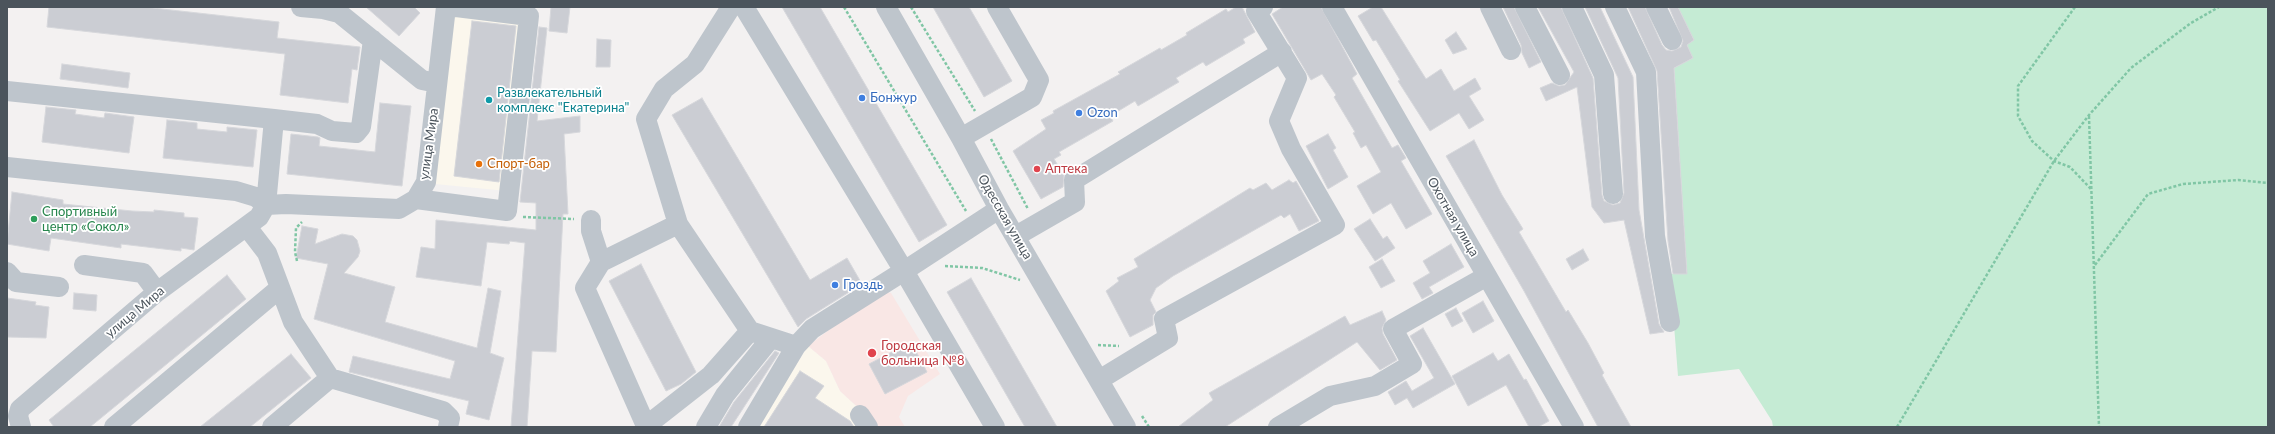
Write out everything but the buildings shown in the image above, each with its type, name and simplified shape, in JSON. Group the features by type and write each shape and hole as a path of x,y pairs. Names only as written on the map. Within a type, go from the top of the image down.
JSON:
{"street":[{"path":"301,7 323,8 339,13 422,80 437,83"},
{"name":"улица Мира","path":"15,419 20,409 157,292 259,217 266,205 286,204 399,209 416,199 426,182 446,7"},
{"path":"416,199 507,211 529,16 456,7"},
{"path":"731,7 695,64 664,89 646,119 678,224 750,331 796,346"},
{"path":"744,7 904,271 995,427"},
{"name":"Одесская улица","path":"886,7 961,138 999,209 1126,427"},
{"path":"961,138 1032,97 1039,80 997,7"},
{"path":"1099,380 1168,338 1164,319 1335,225 1291,149 1279,121 1297,78 1256,11 1263,7"},
{"name":"Охотная улица","path":"1332,7 1487,276 1571,426"},
{"path":"1490,7 1511,50"},
{"path":"1525,7 1560,75"},
{"path":"1572,7 1604,75 1613,194"},
{"path":"1615,7 1646,72 1655,236 1670,322"},
{"path":"1656,7 1672,40"},
{"path":"7,91 317,124 332,131 356,133 361,127 373,40"},
{"path":"1016,236 1075,202 1074,180 1282,52"},
{"path":"266,205 274,119"},
{"path":"7,167 236,192 256,197 266,205"},
{"path":"748,427 796,346 812,329 999,209"},
{"path":"591,220 591,231 601,262"},
{"path":"678,224 601,262 586,288 646,426 711,375 750,331"},
{"path":"247,227 267,253 293,322 330,378 443,411 450,418 448,427"},
{"path":"84,265 143,273 157,292"},
{"path":"7,272 16,282 59,287"},
{"path":"1278,427 1330,396 1375,386 1412,364 1393,329 1487,276"},
{"path":"114,427 280,288"},
{"path":"706,427 725,395 771,338"},
{"path":"272,427 330,378"}],"path":[{"path":"2075,7 2018,86 2018,116 2032,141 2054,161 2070,167 2092,190"},
{"path":"1898,427 2054,161 2088,115 2131,68 2191,23 2219,7"},
{"path":"2088,115 2095,266 2099,427"},
{"path":"2095,266 2148,194 2183,184 2238,180 2268,183"},
{"path":"520,217 591,220"},
{"path":"296,261 296,228 304,220"},
{"path":"944,266 982,268 1024,281"}],"shaded area":[{"name":"Развлекательный комплекс \"Екатерина\"","path":"455,7 526,7 507,191 435,184"},
{"name":"Городская больница №8","path":"881,290 891,293 940,374 908,396 899,417 905,427 857,427 865,414 840,391 826,361 808,346"},
{"path":"808,346 826,361 840,391 865,414 857,427 757,427"}],"green space":[{"path":"1678,7 2268,7 2268,427 1773,427 1772,421 1739,369 1678,376 1670,274 1687,273 1674,68 1693,58 1687,45 1694,40"}],"place":[{"name":"Бонжур","path":"862,98"},
{"name":"Развлекательный комплекс \"Екатерина\"","path":"489,100"},
{"name":"Ozon","path":"1079,113"},
{"name":"Спорт-бар","path":"479,164"},
{"name":"Аптека","path":"1037,169"},
{"name":"Спортивный центр «Сокол»","path":"34,219"},
{"name":"Гроздь","path":"835,285"},
{"name":"Городская больница №8","path":"872,353"}]}
